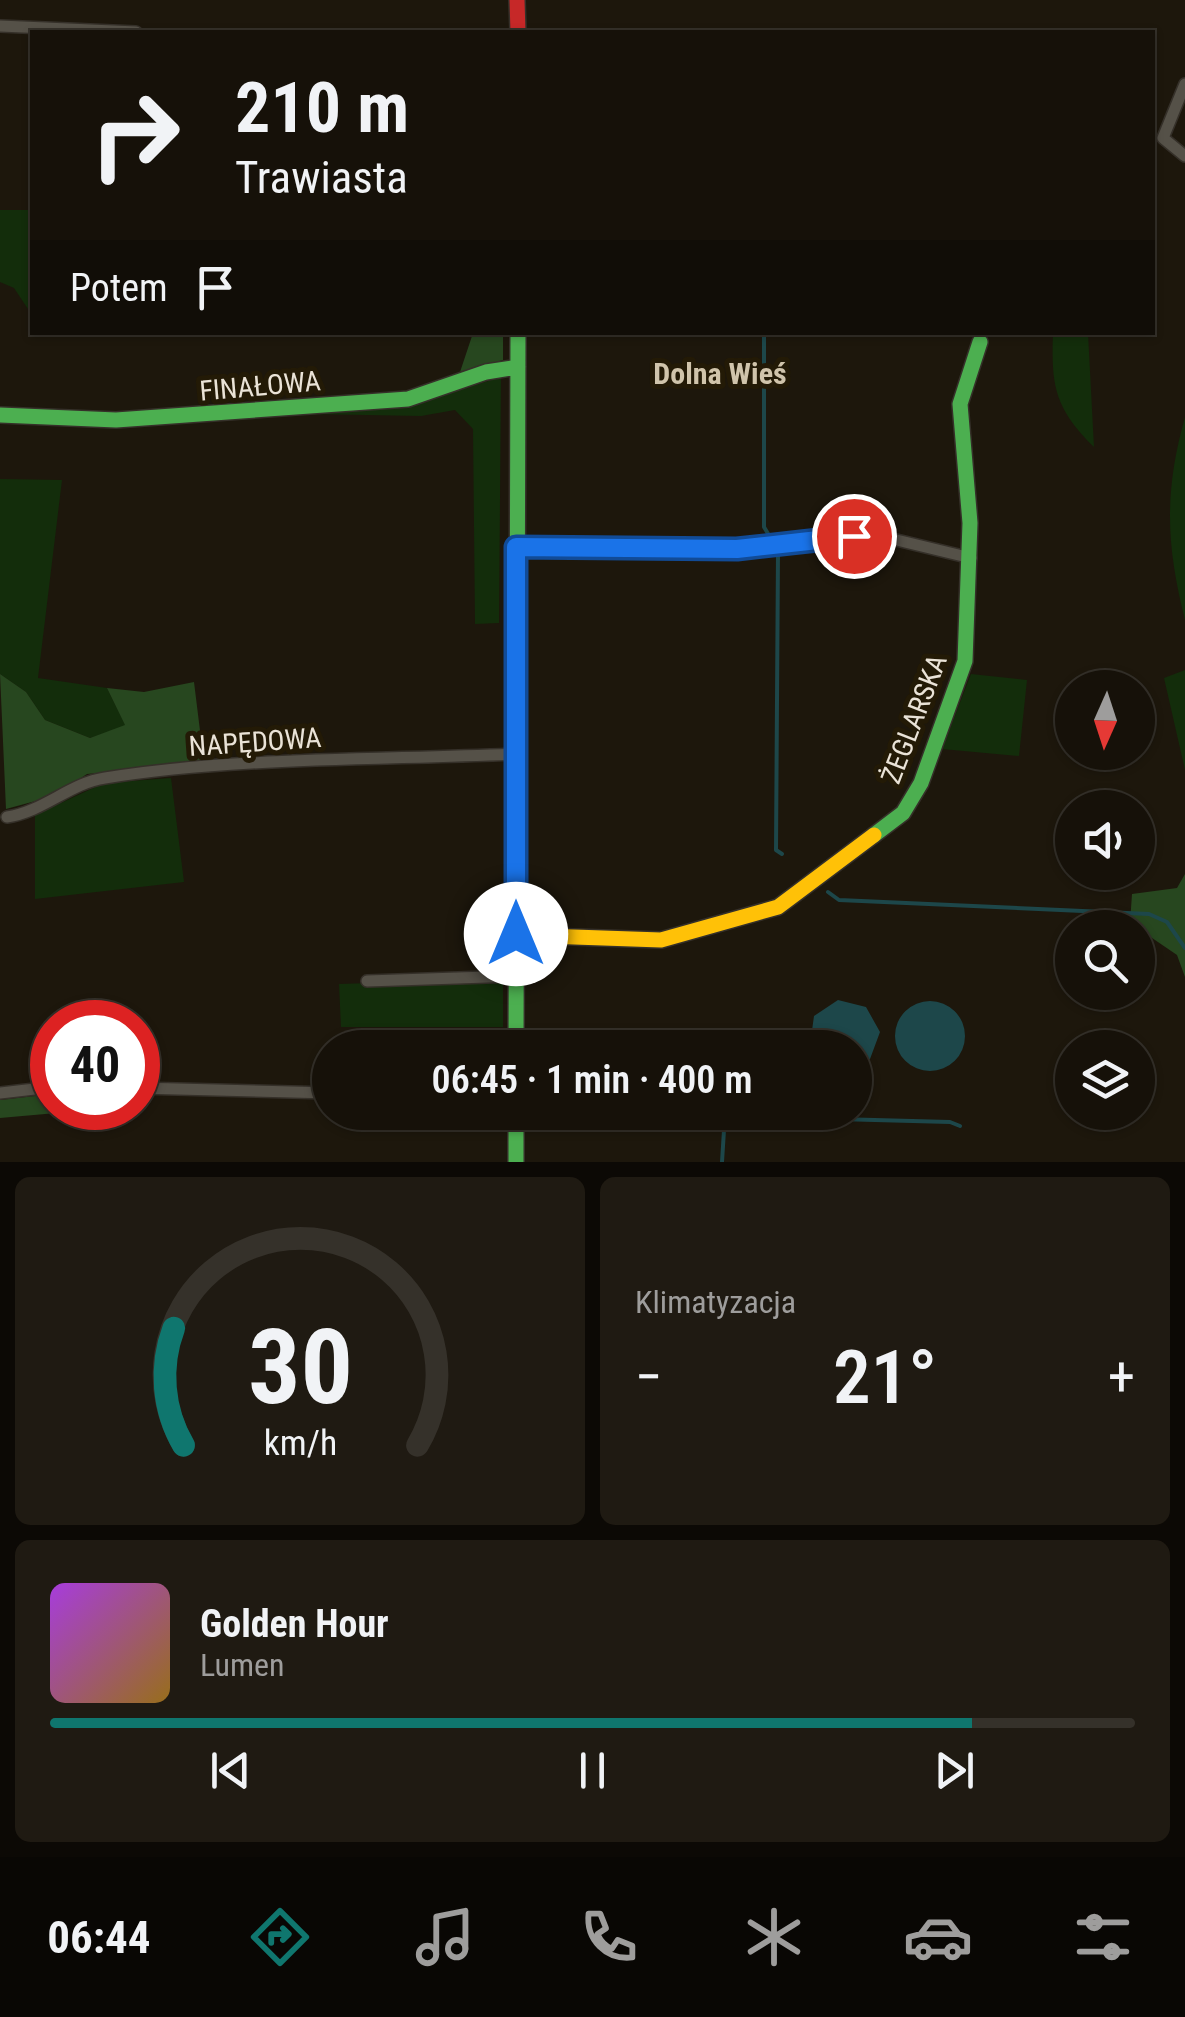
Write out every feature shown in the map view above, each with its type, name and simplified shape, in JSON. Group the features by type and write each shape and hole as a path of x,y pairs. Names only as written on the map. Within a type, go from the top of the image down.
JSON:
{"street":[{"path":"517,0 518,30"},
{"path":"0,26 91,30"},
{"path":"1185,84 1163,138 1185,156"},
{"path":"516,1030 518,335"},
{"name":"ŻEGLARSKA","path":"516,934 678,938 778,906 892,824 921,783 959,688 968,636 971,558 960,404 980,342"},
{"name":"FINAŁOWA","path":"0,415 116,420 233,416 408,398 486,372 518,367"},
{"path":"516,547 737,549 880,536 971,558"},
{"name":"NAPĘDOWA","path":"6,817 44,807 106,778 298,762 516,754"},
{"path":"367,980 516,976"},
{"path":"160,1089 312,1093"},
{"path":"0,1094 30,1090"},
{"path":"516,1130 516,1162"}],"green space":[{"path":"0,210 30,210 30,312 14,288 0,282"},
{"path":"472,335 503,335 503,360 460,372"},
{"path":"1053,335 1088,335 1094,447 1063,408 1053,368"},
{"path":"501,377 499,623 475,624 473,429 455,410 421,416 309,414 414,404"},
{"path":"1185,417 1185,620 1174,567 1170,518 1173,470"},
{"path":"0,479 62,480 38,678 107,688 126,726 90,738 45,720 26,692 0,674"},
{"path":"1185,670 1185,770 1164,678"},
{"path":"0,674 26,692 45,720 90,738 125,725 107,688 144,692 194,682 204,763 87,774 54,796 6,809"},
{"path":"971,674 1027,680 1019,756 942,749"},
{"path":"171,778 184,882 35,899 35,815 104,783"},
{"path":"1185,874 1185,977 1177,955 1155,940 1155,910 1131,910 1132,894 1177,888"},
{"path":"503,979 503,1027 341,1027 339,984"},
{"path":"30,1097 30,1115 0,1118 0,1100"}],"water":[{"path":"838,1000 866,1007 880,1032 872,1054 872,1030 812,1030 814,1016"},
{"path":"930,1001 955,1011 965,1036 955,1061 930,1071 905,1061 895,1036 905,1011"}],"waterway":[{"path":"764,335 764,527 770,537"},
{"path":"778,552 776,850 782,854"},
{"path":"828,892 839,900 1149,914 1167,922 1185,948"},
{"path":"872,1120 950,1122 960,1126"},
{"path":"722,1162 724,1130"}],"traffic: fast":[{"path":"516,1030 518,335"},
{"path":"874,835 903,813 921,783 965,661 970,523 960,404 980,342"},
{"path":"0,415 116,420 408,399 486,372 518,367"},
{"path":"516,1130 516,1162"}],"traffic: slow":[{"path":"516,935 661,940 778,907 874,835"}],"traffic: jam":[{"path":"517,0 518,30"}],"district":[{"name":"Dolna Wieś","path":"720,373"}],"route":[{"path":"516,934 516,547 737,549 854,536"}]}
